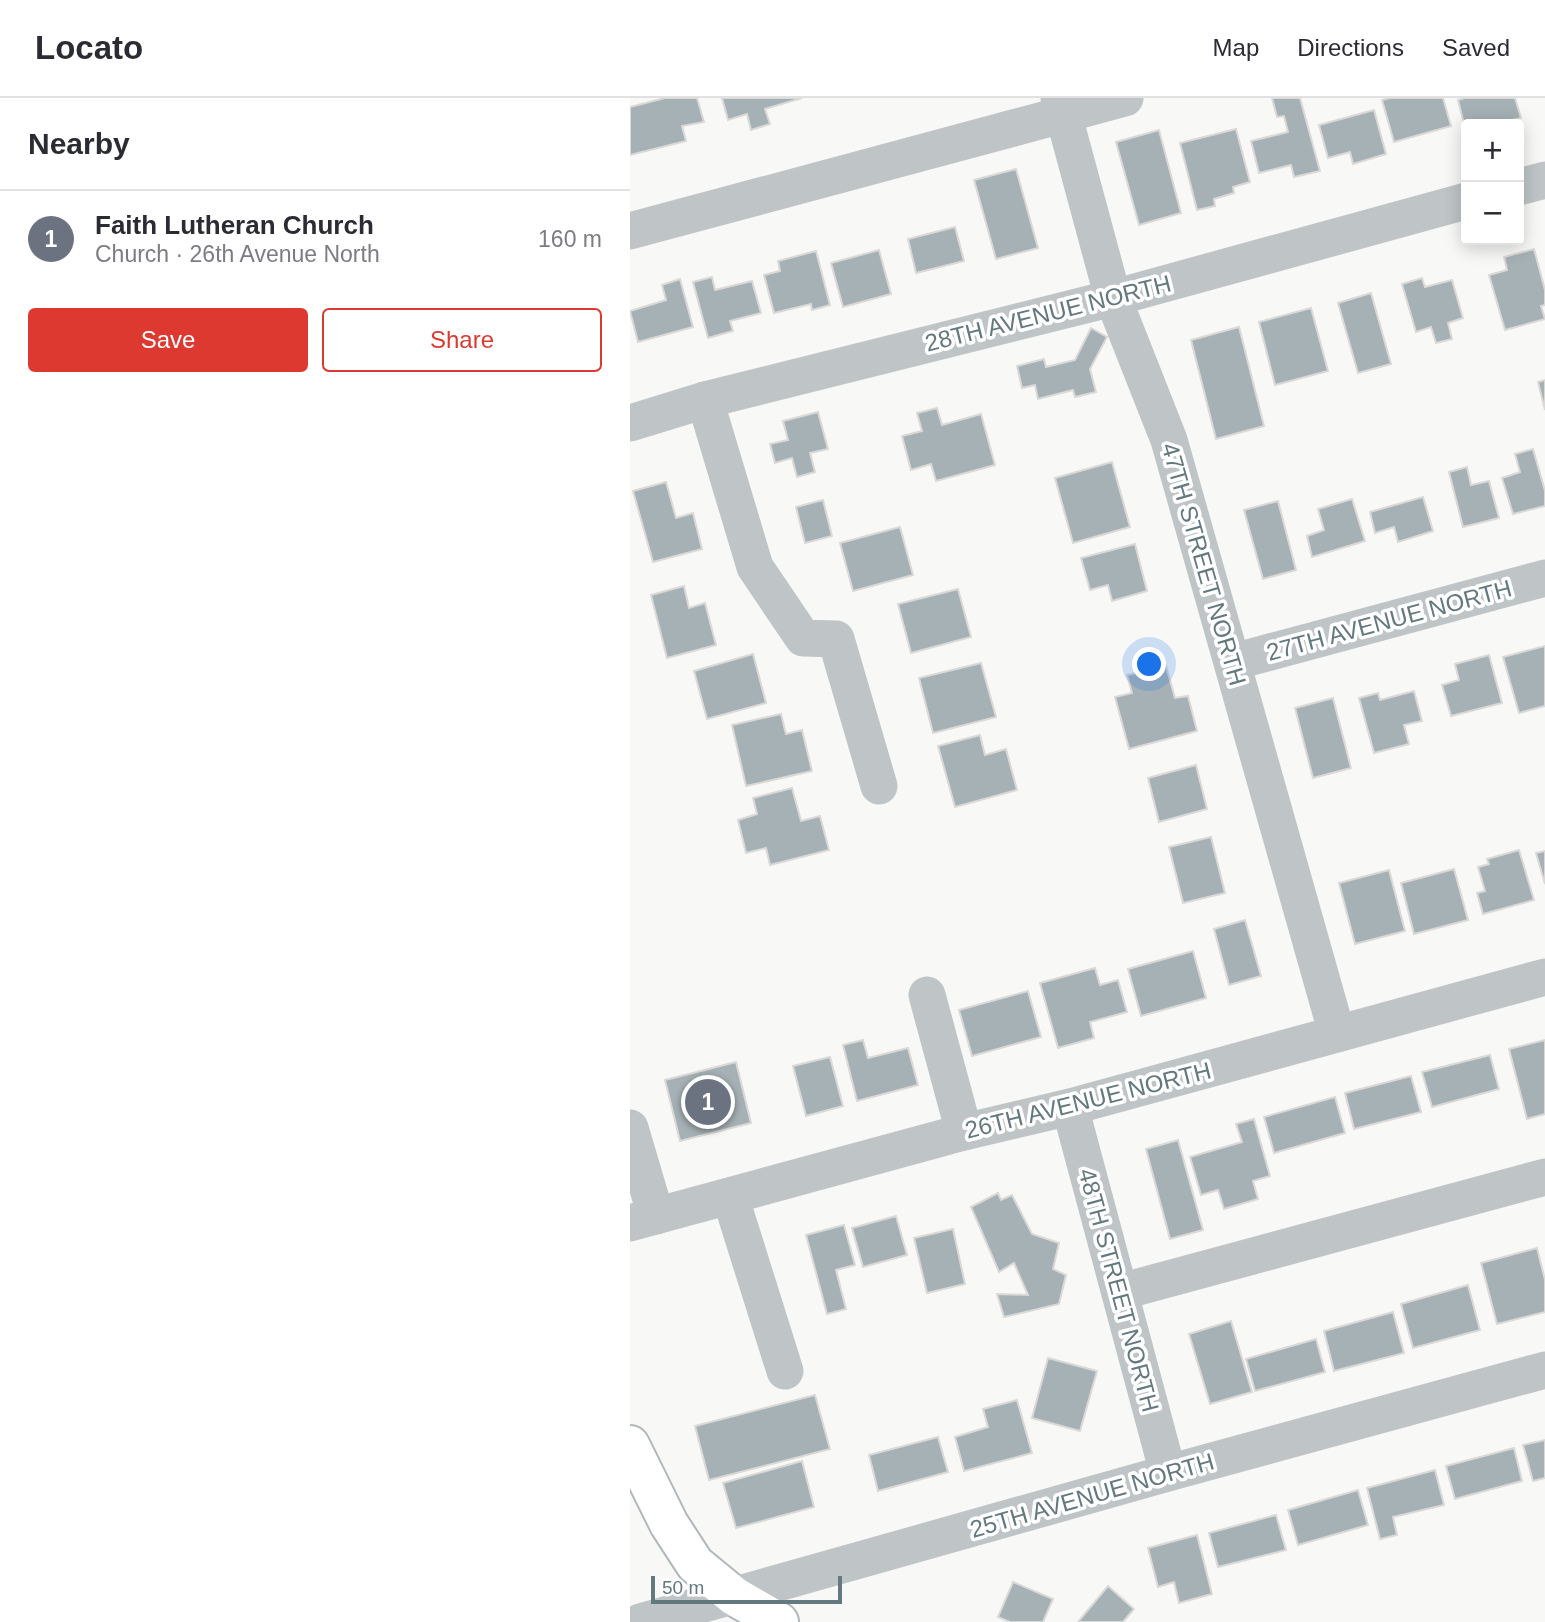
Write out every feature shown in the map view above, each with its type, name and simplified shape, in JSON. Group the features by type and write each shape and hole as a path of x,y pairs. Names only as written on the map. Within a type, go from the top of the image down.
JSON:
{"main road":[{"path":"630,1445 669,1524 695,1564 734,1596 779,1622"}],"street":[{"path":"630,231 1062,107 1125,98"},
{"name":"47TH STREET NORTH","path":"1062,107 1113,298 1169,440 1337,1034"},
{"path":"1524,186 1545,180"},
{"name":"28TH AVENUE NORTH","path":"630,423 705,400 1113,298 1461,202"},
{"path":"705,400 755,566 803,638 836,639 879,786"},
{"name":"27TH AVENUE NORTH","path":"1233,662 1545,578"},
{"name":"26TH AVENUE NORTH","path":"643,1220 1545,977"},
{"path":"927,995 964,1132"},
{"name":"48TH STREET NORTH","path":"1070,1107 1168,1473"},
{"path":"630,1128 643,1220"},
{"path":"1120,1292 1545,1177"},
{"path":"730,1196 785,1371"},
{"name":"25TH AVENUE NORTH","path":"640,1622 1545,1370"}],"building":[{"path":"665,98 697,98 704,122 682,126 686,141 630,155 630,107"},
{"path":"722,98 802,98 765,109 770,124 751,130 747,114 728,120"},
{"path":"1272,98 1300,98 1320,171 1294,177 1291,165 1259,173 1251,141 1288,132 1284,116 1277,117"},
{"path":"1443,98 1451,126 1394,142 1382,100"},
{"path":"1515,98 1521,118 1463,119 1458,100"},
{"path":"1374,110 1386,154 1353,164 1350,152 1328,158 1319,125"},
{"path":"1236,129 1250,182 1233,187 1234,193 1214,199 1215,206 1197,210 1180,143"},
{"path":"1159,130 1181,213 1139,225 1116,142"},
{"path":"1016,169 1038,248 996,259 974,180"},
{"path":"955,227 964,261 916,273 908,239"},
{"path":"1534,249 1545,290 1545,305 1541,306 1545,319 1505,330 1489,275 1507,270 1504,257"},
{"path":"879,250 891,294 843,307 831,263"},
{"path":"816,251 830,305 812,310 811,304 774,313 764,275 780,271 778,261"},
{"path":"712,277 715,290 752,281 761,313 730,321 733,331 708,338 693,282"},
{"path":"1422,278 1425,287 1452,280 1463,318 1448,323 1452,339 1436,343 1431,327 1416,332 1402,284"},
{"path":"680,279 693,327 638,342 630,311 666,300 662,285"},
{"path":"1371,293 1391,364 1358,373 1338,303"},
{"path":"1311,308 1328,371 1275,385 1259,322"},
{"path":"1239,327 1264,426 1216,439 1191,340"},
{"path":"1091,328 1107,337 1090,369 1096,392 1075,397 1073,390 1038,399 1035,385 1022,388 1017,366 1044,359 1046,367 1075,360"},
{"path":"1545,380 1545,410 1538,382"},
{"path":"937,408 942,425 981,414 995,465 936,481 931,464 911,470 902,436 922,431 917,413"},
{"path":"818,412 828,449 810,453 815,472 797,477 792,458 775,463 770,444 788,440 783,421"},
{"path":"1533,449 1545,491 1545,506 1513,514 1502,478 1520,472 1515,454"},
{"path":"1112,462 1130,527 1073,543 1055,478"},
{"path":"1467,467 1471,485 1489,481 1499,518 1463,527 1449,472"},
{"path":"666,482 676,518 693,513 702,549 653,562 633,491"},
{"path":"1423,497 1433,531 1398,542 1394,527 1375,533 1370,512"},
{"path":"1352,499 1365,541 1312,557 1307,536 1324,530 1318,509"},
{"path":"823,500 832,536 805,543 796,507"},
{"path":"1278,501 1296,570 1263,579 1244,510"},
{"path":"900,527 913,575 853,591 840,543"},
{"path":"1135,544 1147,591 1112,601 1108,585 1090,590 1081,558"},
{"path":"684,586 689,608 705,603 716,645 667,658 651,595"},
{"path":"958,589 971,637 911,653 898,604"},
{"path":"1545,646 1545,706 1519,713 1503,657"},
{"path":"753,654 766,703 707,719 694,671"},
{"path":"1489,655 1502,703 1451,716 1442,685 1459,680 1455,664"},
{"path":"981,663 996,717 933,733 919,678"},
{"path":"1166,666 1175,698 1188,696 1197,731 1129,749 1115,697 1132,693 1127,675"},
{"path":"1414,691 1422,721 1404,725 1409,744 1374,753 1359,698 1378,693 1380,700"},
{"path":"1333,698 1351,768 1313,778 1295,708"},
{"path":"781,714 786,734 802,730 812,771 746,786 732,725"},
{"path":"980,735 985,755 1006,749 1017,790 955,807 938,746"},
{"path":"1196,765 1207,809 1159,822 1148,778"},
{"path":"792,788 801,821 820,816 829,850 770,865 766,848 746,853 738,820 757,814 753,798"},
{"path":"1211,837 1225,893 1183,903 1169,847"},
{"path":"1519,850 1534,900 1483,914 1477,893 1485,891 1478,867 1489,864 1487,859"},
{"path":"1545,851 1545,884 1536,853"},
{"path":"1454,869 1468,920 1414,934 1401,883"},
{"path":"1389,870 1405,931 1355,944 1339,883"},
{"path":"1245,920 1261,976 1229,985 1214,929"},
{"path":"1193,951 1206,998 1141,1016 1128,969"},
{"path":"1095,968 1100,985 1118,980 1127,1012 1090,1022 1094,1038 1058,1048 1040,983"},
{"path":"1028,991 1041,1037 972,1056 959,1010"},
{"path":"863,1040 868,1058 908,1048 918,1085 857,1101 843,1045"},
{"path":"1545,1040 1545,1114 1527,1119 1509,1049"},
{"path":"1490,1055 1499,1089 1432,1107 1422,1072"},
{"path":"830,1057 843,1106 806,1116 793,1066"},
{"path":"736,1062 751,1123 680,1141 665,1080"},
{"path":"1411,1076 1421,1112 1354,1129 1345,1093"},
{"path":"1335,1097 1345,1133 1274,1153 1264,1117"},
{"path":"1254,1119 1270,1176 1253,1181 1258,1199 1224,1209 1218,1190 1201,1195 1190,1157 1242,1142 1236,1124"},
{"path":"1178,1140 1203,1230 1170,1239 1146,1149"},
{"path":"998,1193 1001,1200 1012,1195 1032,1234 1059,1243 1053,1269 1066,1275 1059,1304 1004,1317 997,1294 1028,1295 1014,1263 999,1272 971,1207"},
{"path":"896,1216 907,1255 863,1267 852,1228"},
{"path":"844,1225 855,1265 836,1270 846,1309 827,1314 806,1235"},
{"path":"953,1229 965,1284 927,1293 914,1238"},
{"path":"1537,1248 1545,1280 1545,1312 1497,1324 1481,1263"},
{"path":"1468,1285 1480,1330 1413,1348 1401,1304"},
{"path":"1393,1312 1404,1353 1334,1371 1324,1331"},
{"path":"1231,1321 1252,1392 1210,1404 1189,1334"},
{"path":"1316,1339 1325,1372 1255,1391 1246,1359"},
{"path":"1048,1358 1097,1371 1080,1431 1032,1418"},
{"path":"815,1395 830,1449 709,1480 695,1426"},
{"path":"1017,1400 1032,1453 964,1471 955,1437 988,1427 983,1409"},
{"path":"938,1437 948,1472 878,1491 869,1455"},
{"path":"1545,1440 1545,1478 1533,1481 1523,1445"},
{"path":"1514,1448 1522,1481 1455,1499 1446,1466"},
{"path":"802,1461 814,1507 736,1528 723,1483"},
{"path":"1435,1470 1444,1505 1393,1517 1397,1535 1380,1539 1367,1488"},
{"path":"1358,1490 1368,1525 1298,1545 1288,1510"},
{"path":"1276,1515 1286,1550 1218,1567 1209,1533"},
{"path":"1197,1535 1212,1594 1179,1603 1174,1582 1158,1587 1148,1548"},
{"path":"1013,1582 1053,1599 1043,1622 1010,1622 998,1617"},
{"path":"1108,1586 1134,1609 1123,1622 1078,1622"}],"place":[{"name":"Faith Lutheran Church","path":"708,1102"}]}
